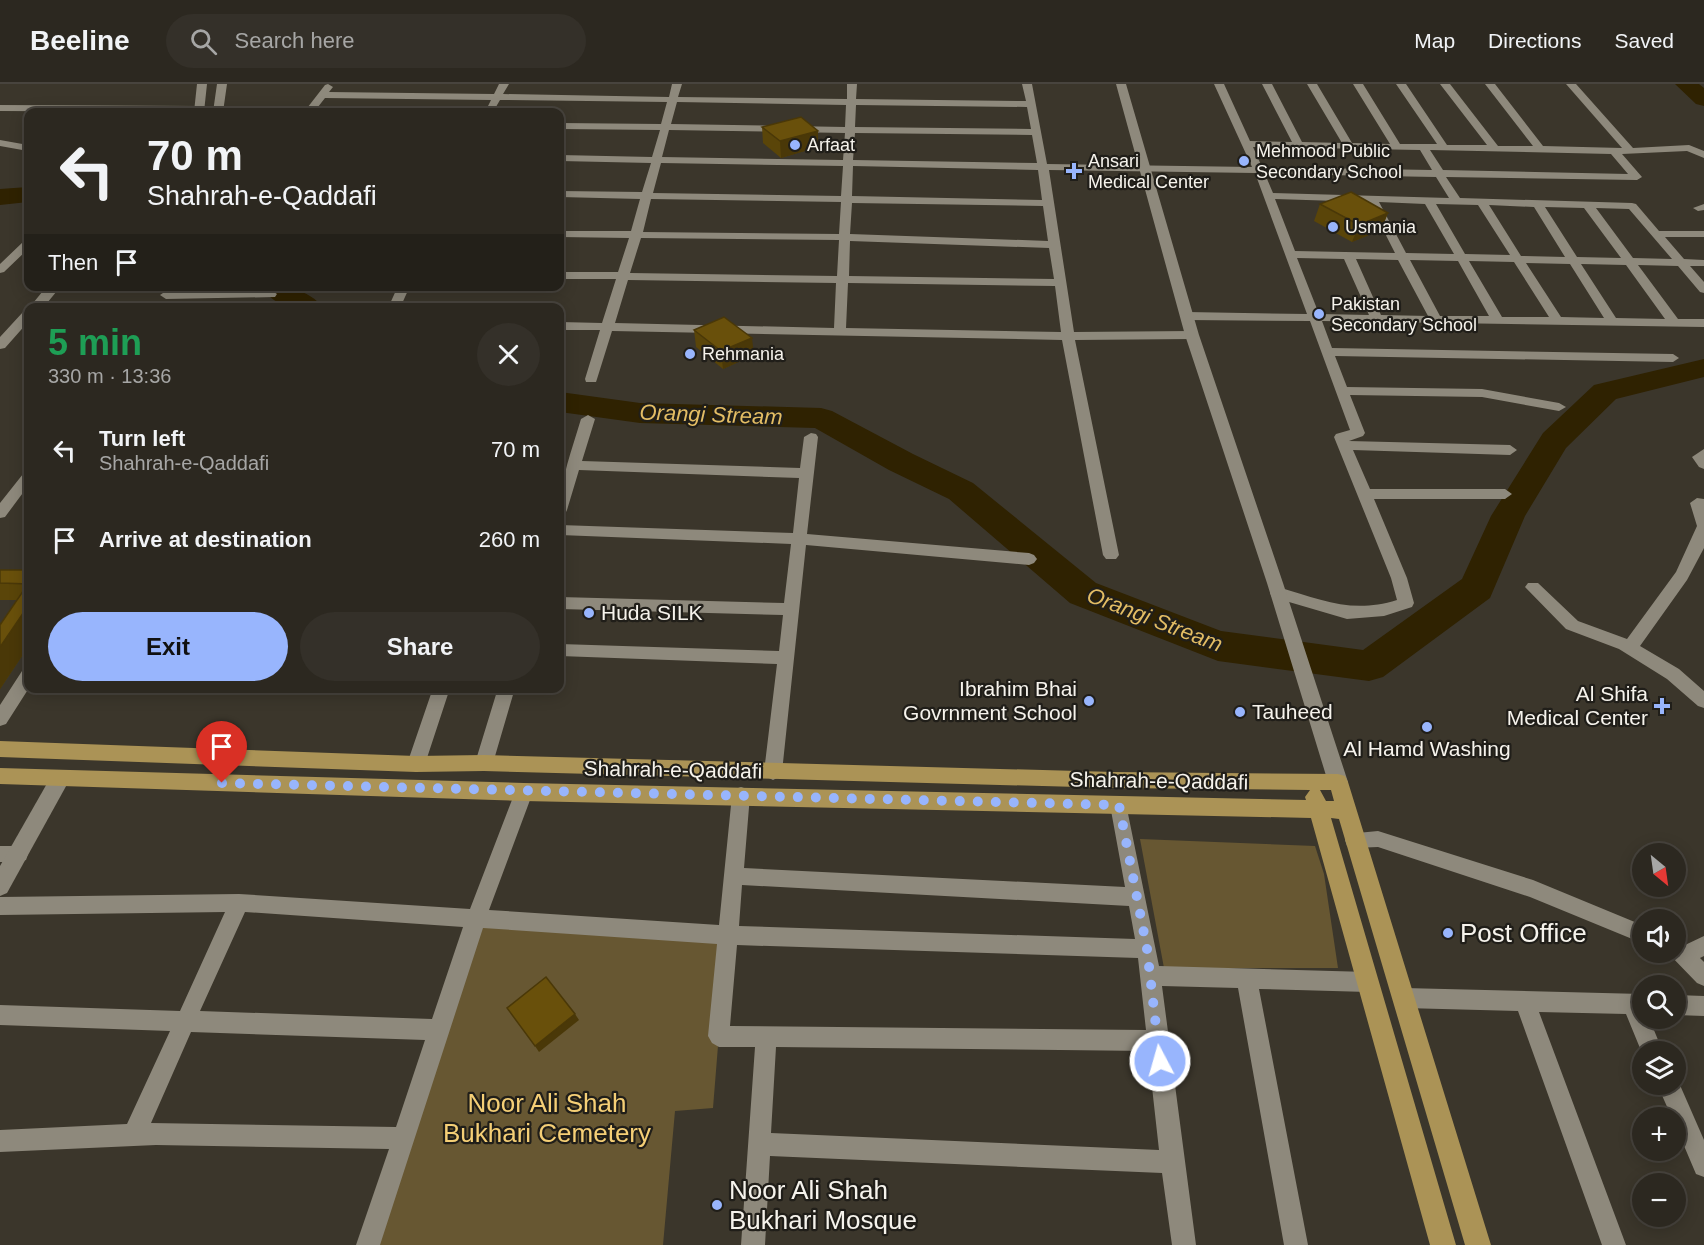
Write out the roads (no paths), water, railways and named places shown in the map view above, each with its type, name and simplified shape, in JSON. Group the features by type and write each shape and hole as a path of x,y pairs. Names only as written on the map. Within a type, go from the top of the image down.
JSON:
{"main road":[{"path":"200,108 202,84"},
{"path":"219,108 222,84"},
{"path":"1121,84 1192,335 1338,782 1478,1245"},
{"path":"40,303 50,291"},
{"path":"2,341 24,319"},
{"name":"Shahrah-e-Qaddafi","path":"0,749 416,764 1311,784 1338,782"},
{"name":"Shahrah-e-Qaddafi","path":"0,776 524,792 1346,810"},
{"path":"0,885 9,854 60,779"},
{"path":"1311,784 1443,1245"}],"street":[{"path":"312,108 331,84"},
{"path":"491,108 504,84"},
{"path":"591,379 636,235 677,84"},
{"path":"840,331 852,84"},
{"path":"1027,84 1043,166 1068,336 1111,555"},
{"path":"1220,84 1269,196 1358,433 1341,437 1399,578 1406,603 1384,610 1347,613 1276,588"},
{"path":"1267,84 1299,145"},
{"path":"1312,84 1349,146"},
{"path":"1358,84 1397,147"},
{"path":"1401,84 1444,148"},
{"path":"1445,84 1495,149"},
{"path":"1490,84 1541,150"},
{"path":"1571,84 1630,151"},
{"path":"322,95 1031,104"},
{"path":"0,108 24,109"},
{"path":"564,126 1036,132"},
{"path":"0,143 24,147"},
{"path":"1245,144 1614,151 1689,148 1704,155"},
{"path":"1424,147 1456,201"},
{"path":"564,158 1637,177 1614,151"},
{"path":"564,194 1048,203"},
{"path":"1269,196 1632,206 1704,290"},
{"path":"1372,199 1435,318"},
{"path":"1428,200 1497,319"},
{"path":"1481,202 1557,320"},
{"path":"1537,203 1612,321"},
{"path":"1587,204 1674,322"},
{"path":"564,234 844,237 1054,245"},
{"path":"1656,234 1704,234"},
{"path":"0,270 24,247"},
{"path":"1290,254 1704,263"},
{"path":"1349,256 1376,318"},
{"path":"564,275 1059,283"},
{"path":"160,303 170,291 272,294"},
{"path":"1187,316 1704,322"},
{"path":"564,326 1068,336 1192,335"},
{"path":"1328,352 1673,358"},
{"path":"1342,391 1482,393 1559,407"},
{"path":"564,496 588,419"},
{"path":"773,772 811,437"},
{"path":"1344,445 1510,450"},
{"path":"1704,454 1699,457 1704,464"},
{"path":"564,456 574,460 807,473"},
{"path":"4,508 24,482"},
{"path":"1364,495 1505,494"},
{"path":"1630,648 1655,611 1678,584 1699,546 1704,527 1697,503 1704,504"},
{"path":"4,508 24,504"},
{"path":"564,531 799,539 1029,559"},
{"path":"1533,587 1572,625 1630,648 1673,674 1704,701"},
{"path":"564,603 791,609"},
{"path":"564,650 786,658"},
{"path":"0,719 24,682"},
{"path":"416,764 440,693"},
{"path":"484,764 505,693"},
{"path":"368,1245 476,919 524,792"},
{"path":"741,795 718,1036 1158,1041"},
{"path":"1119,805 1147,949 1184,1245"},
{"path":"1354,840 1378,839 1533,889 1632,930"},
{"path":"732,876 1136,897"},
{"path":"134,1135 239,903"},
{"path":"0,906 239,903 728,935 1147,949"},
{"path":"1686,951 1704,946"},
{"path":"1686,959 1704,975"},
{"path":"1150,976 1368,982"},
{"path":"1247,979 1296,1245"},
{"path":"1404,998 1632,1004"},
{"path":"1524,1000 1614,1245"},
{"path":"1686,1005 1704,1006"},
{"path":"0,1015 439,1030"},
{"path":"753,1245 766,1038"},
{"path":"1673,1095 1704,1167"},
{"path":"0,1141 134,1135 403,1138"},
{"path":"760,1144 1172,1162"}],"waterway":[{"path":"1686,84 1704,99"},
{"name":"Orangi Stream","path":"0,197 24,195"},
{"name":"Orangi Stream","path":"278,291 299,303"},
{"name":"Orangi Stream","path":"564,403 640,413 821,418 901,462 961,491 1083,593 1218,646 1369,666 1477,588 1508,516 1554,441 1605,392 1704,368"}],"place":[{"name":"Arfaat","path":"795,145"},
{"name":"Mehmood Public Secondary School","path":"1244,161"},
{"name":"Ansari Medical Center","path":"1074,171"},
{"name":"Usmania","path":"1333,227"},
{"name":"Pakistan Secondary School","path":"1319,314"},
{"name":"Rehmania","path":"690,354"},
{"name":"Huda SILK","path":"589,613"},
{"name":"Ibrahim Bhai Govrnment School","path":"1089,701"},
{"name":"Al Shifa Medical Center","path":"1662,706"},
{"name":"Tauheed","path":"1240,712"},
{"name":"Al Hamd Washing","path":"1427,727"},
{"name":"Post Office","path":"1448,933"},
{"name":"Noor Ali Shah Bukhari Mosque","path":"717,1205"}],"park label":[{"name":"Noor Ali Shah Bukhari Cemetery","path":"547,1118"}]}
